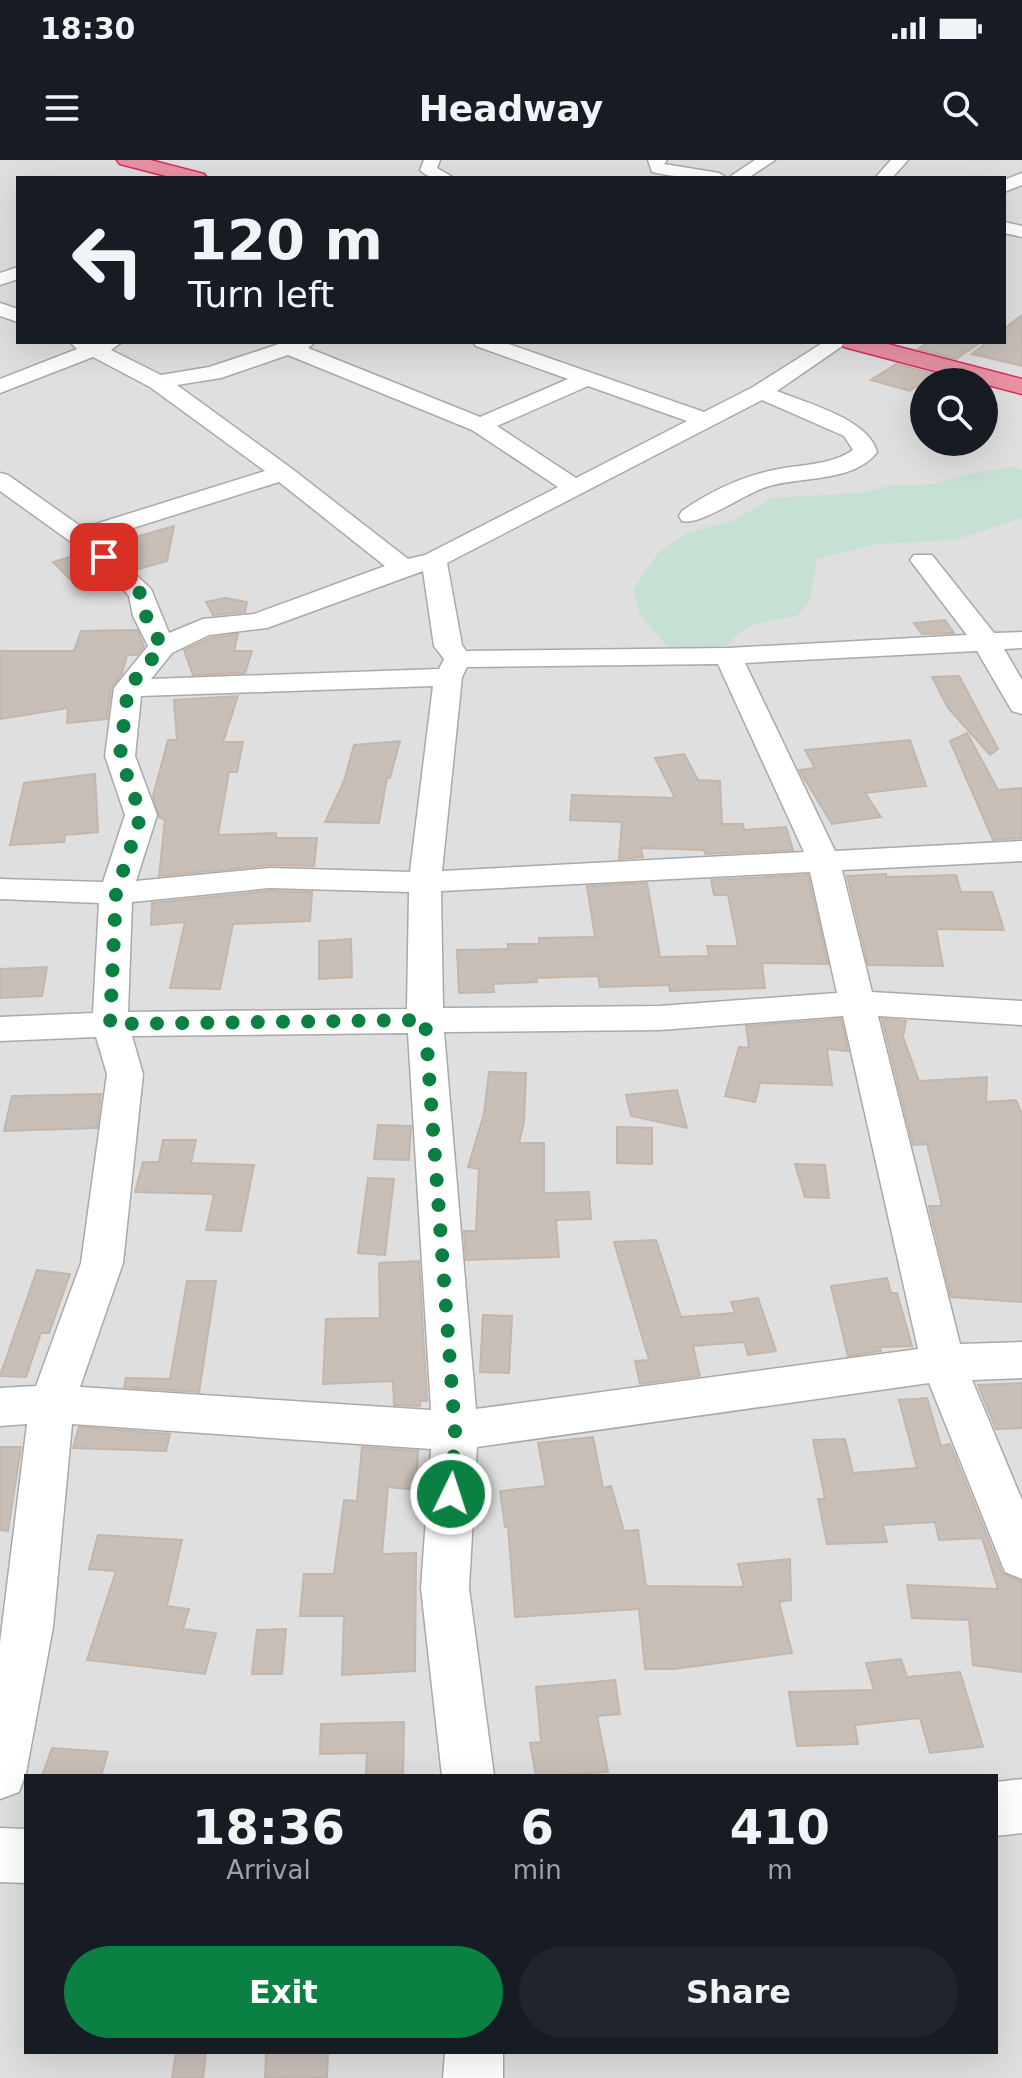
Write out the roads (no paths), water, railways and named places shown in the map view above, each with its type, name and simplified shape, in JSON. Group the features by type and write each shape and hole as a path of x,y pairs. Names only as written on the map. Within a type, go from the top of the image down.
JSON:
{"highway":[{"path":"127,160 189,176"},
{"path":"860,344 1021,387"}],"street":[{"path":"432,160 428,170 442,176"},
{"path":"659,160 655,162 658,168 707,176"},
{"path":"739,176 767,160"},
{"path":"885,176 900,160"},
{"path":"0,387 97,344 158,382 283,473 418,564 448,646 453,668 425,882 425,1020 455,1431 445,1588 468,1774"},
{"path":"489,344 708,421"},
{"path":"0,1773 28,1627 52,1404 102,1263 125,1074 110,1024 116,893 141,815 120,756 128,688 162,647 203,627 258,622 418,564 708,421 761,392 835,344"},
{"path":"158,382 213,373 298,345 480,425 576,488"},
{"path":"480,425 587,379"},
{"path":"691,516 718,497 748,484 849,463 865,452 863,443 852,431 761,392"},
{"path":"80,537 283,473"},
{"path":"0,480 80,537 127,578 142,595 146,616 162,647"},
{"path":"923,560 985,640 1022,705"},
{"path":"128,688 453,668 1022,640"},
{"path":"728,656 823,859 943,1363 1022,1557"},
{"path":"0,889 116,893 270,878 425,882 1022,851"},
{"path":"0,1029 110,1024 660,1018 857,1003 1022,1013"},
{"path":"0,1407 52,1404 455,1431 943,1363 1022,1360"},
{"path":"998,1809 1022,1806"},
{"path":"0,1855 24,1856"},
{"path":"473,2078 474,2054"}]}
